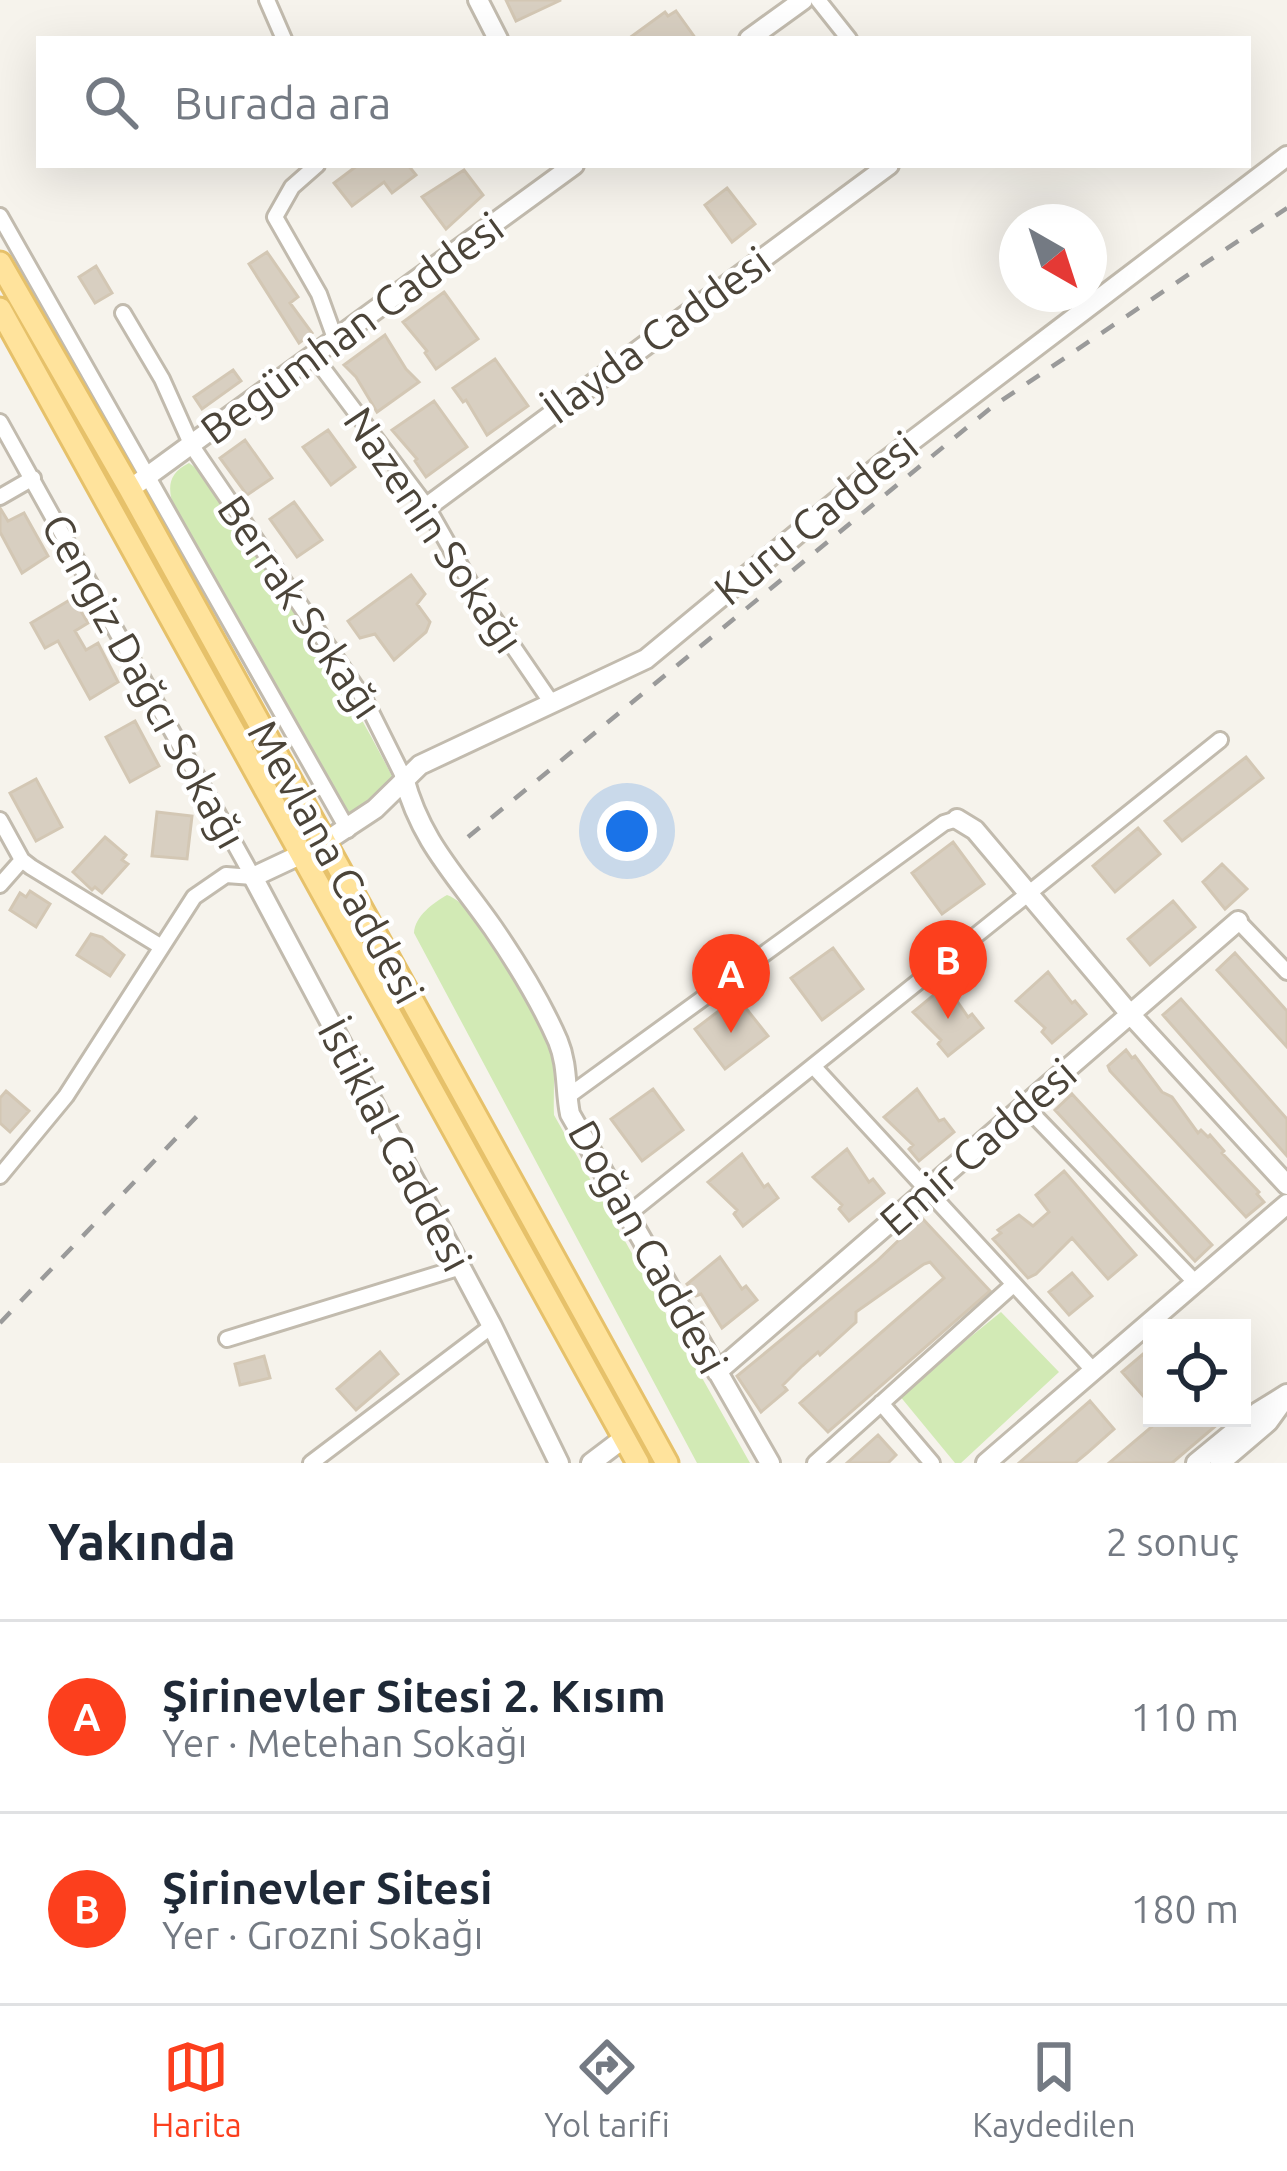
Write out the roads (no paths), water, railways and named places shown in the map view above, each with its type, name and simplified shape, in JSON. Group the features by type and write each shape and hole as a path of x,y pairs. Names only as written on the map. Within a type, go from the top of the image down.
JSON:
{"main road":[{"name":"Mevlana Caddesi","path":"0,263 139,483 325,842 667,1463"},
{"name":"Mevlana Caddesi","path":"0,309 638,1463"}],"street":[{"path":"268,0 283,36"},
{"path":"478,0 495,36"},
{"path":"753,36 803,0"},
{"path":"818,0 847,36"},
{"name":"Kuru Caddesi","path":"325,842 348,830 404,778 436,757 646,659 883,463 1287,156"},
{"path":"314,168 292,187 275,217 319,294 336,340"},
{"name":"Begümhan Caddesi","path":"139,483 569,168"},
{"name":"İlayda Caddesi","path":"427,507 885,168"},
{"path":"0,216 139,483 348,830"},
{"name":"Berrak Sokağı","path":"123,313 162,380 192,446 381,726 404,778"},
{"name":"Nazenin Sokağı","path":"315,358 427,507 472,588 551,703"},
{"name":"Cengiz Dağcı Sokağı","path":"0,422 253,877"},
{"path":"0,496 33,478"},
{"path":"628,1215 1220,740"},
{"name":"Doğan Caddesi","path":"404,778 426,837 493,928 551,1025 564,1059 570,1114 770,1463"},
{"path":"567,1096 957,818 976,830 1130,1014 1287,1185"},
{"path":"0,820 22,860 160,946"},
{"path":"0,1176 66,1096 194,897 226,875 253,877 302,854"},
{"path":"0,885 22,860"},
{"name":"İstiklal Caddesi","path":"253,877 492,1326 559,1463"},
{"path":"1238,921 1287,972"},
{"name":"Emir Caddesi","path":"717,1372 1238,921"},
{"path":"814,1067 1093,1370"},
{"path":"1025,1106 1195,1282"},
{"path":"986,1463 1287,1204"},
{"path":"227,1339 460,1267"},
{"path":"814,1463 1013,1285"},
{"path":"311,1463 492,1326"},
{"path":"1196,1463 1287,1394 1268,1421 1220,1463"},
{"path":"881,1403 932,1463"},
{"path":"591,1463 624,1438"}],"railway":[{"path":"468,837 992,407 1287,208"},
{"path":"0,1323 199,1114"}],"place":[{"name":"Şirinevler Sitesi","path":"948,1019"},
{"name":"Şirinevler Sitesi 2. Kısım","path":"731,1033"}]}
